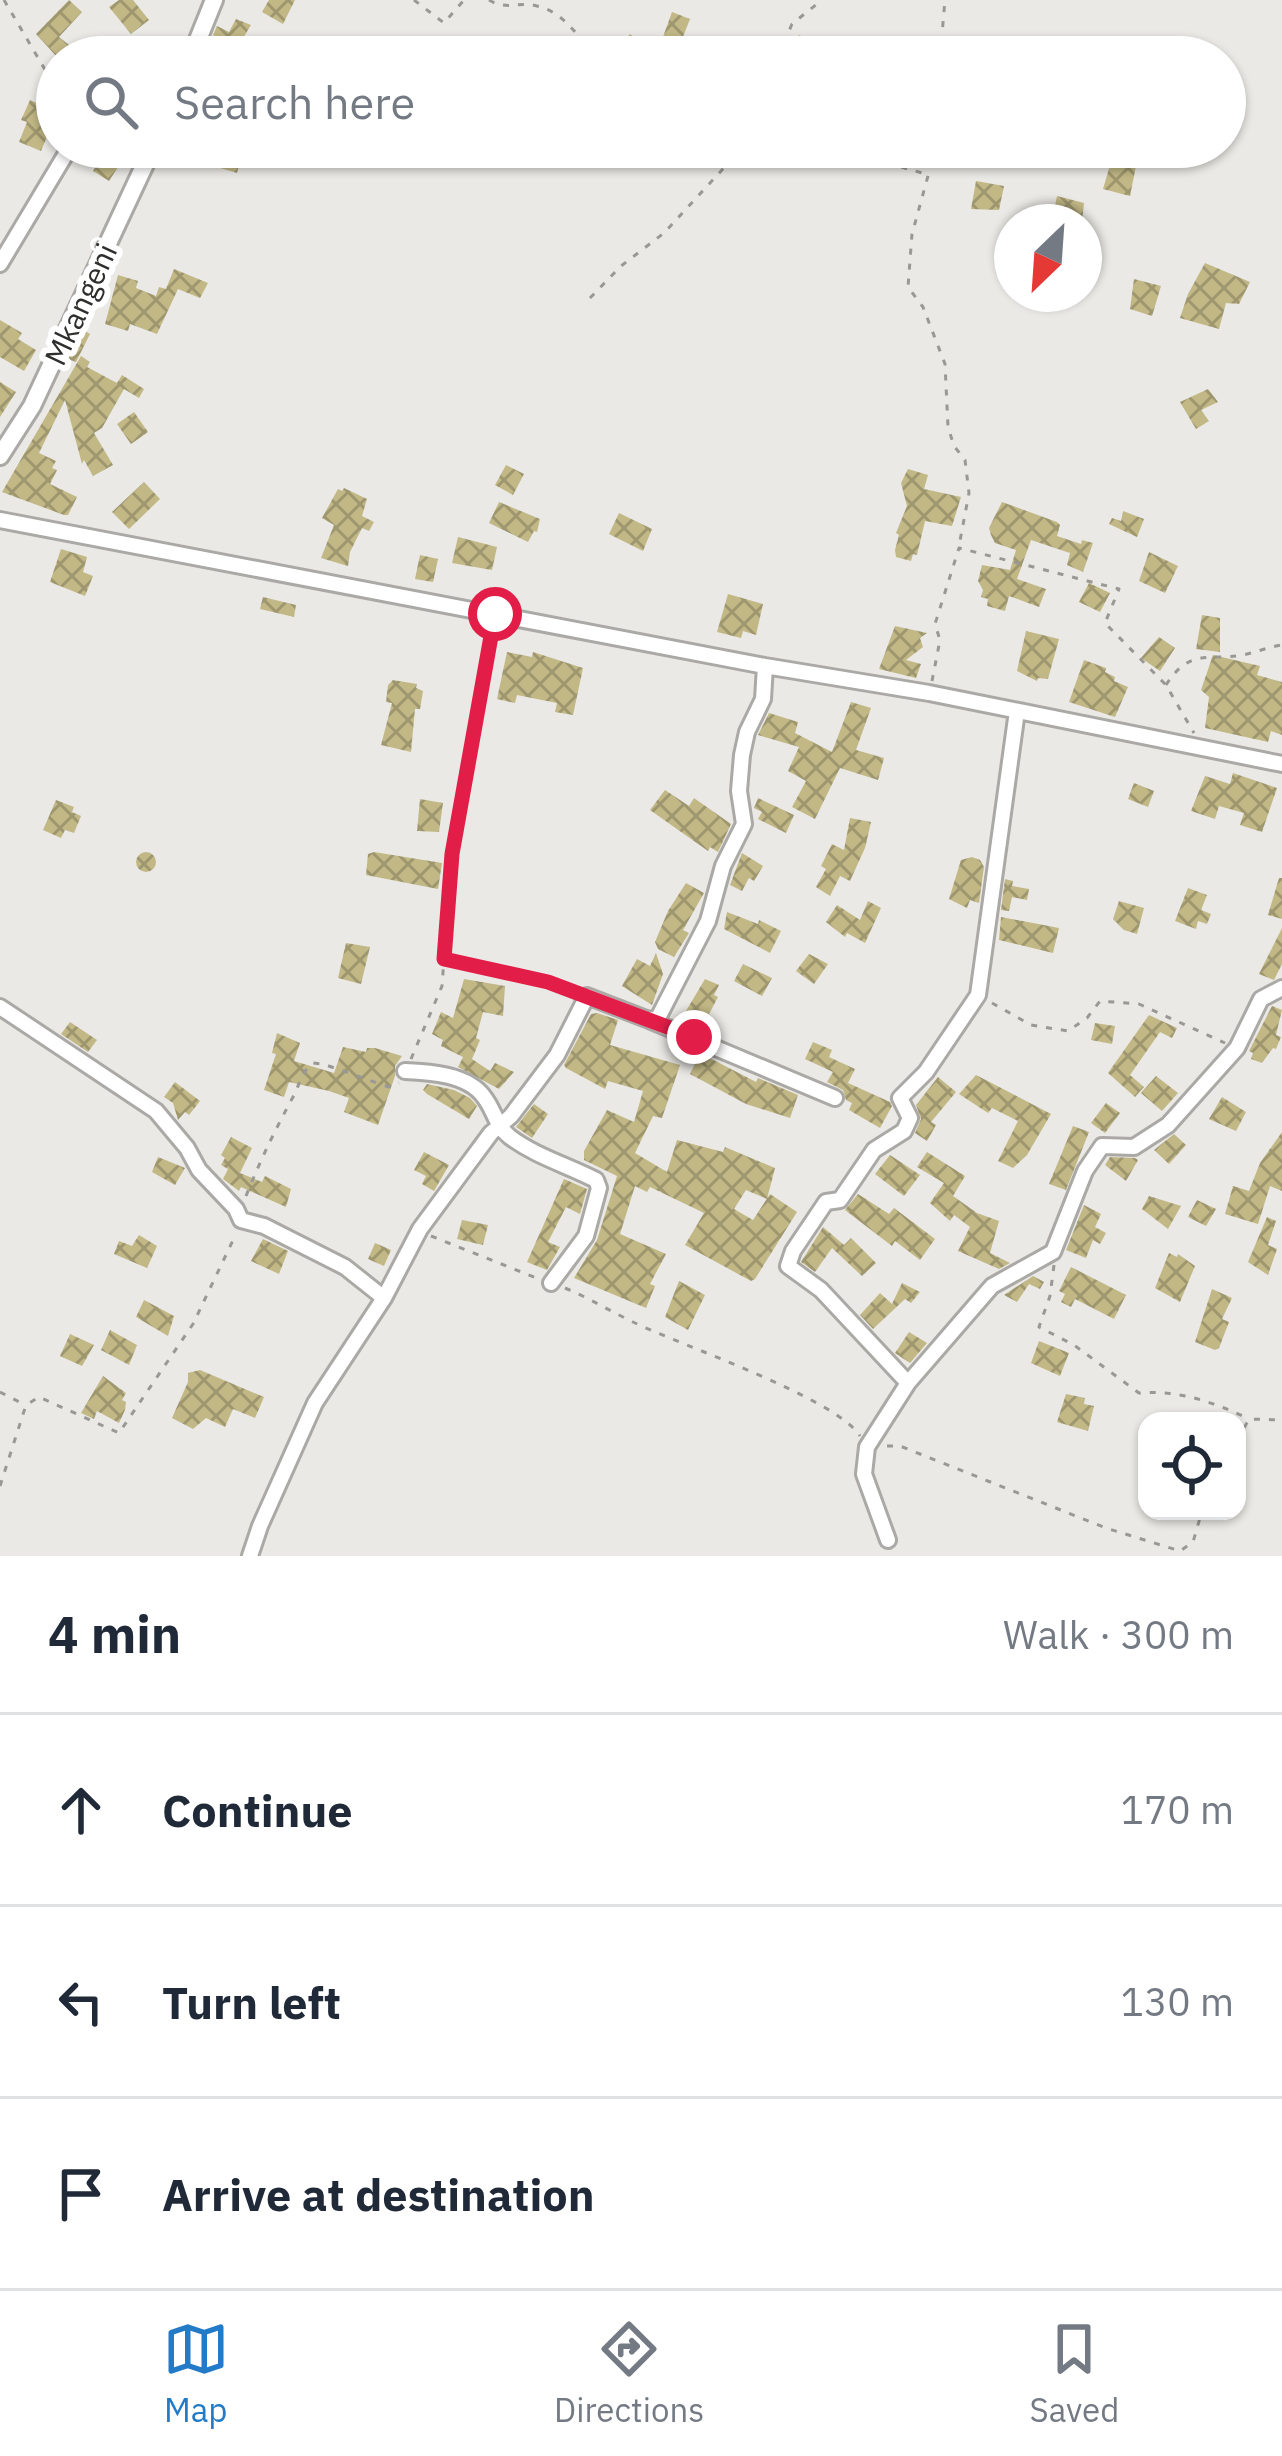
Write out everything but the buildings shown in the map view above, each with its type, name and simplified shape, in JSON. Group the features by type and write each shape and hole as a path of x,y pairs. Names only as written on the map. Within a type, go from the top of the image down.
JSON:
{"street":[{"path":"199,36 214,0"},
{"path":"0,264 57,168"},
{"name":"Mkangeni","path":"0,456 32,406 143,168"},
{"path":"0,520 929,693 1282,764"},
{"path":"649,1020 658,1018 688,962 708,920 723,866 745,824 739,791 742,755 763,699 765,666"},
{"path":"908,1383 821,1290 788,1266 813,1217 826,1202 841,1200 874,1150 904,1131 910,1118 900,1099 926,1072 978,995 1017,711"},
{"path":"888,1540 864,1474 867,1447 908,1383 992,1286 1052,1252 1085,1171 1102,1146 1134,1147 1168,1126 1238,1048 1261,999 1282,988"},
{"path":"250,1556 315,1403 383,1298 419,1229 557,1055 587,996 835,1098"},
{"path":"0,1007 156,1111 241,1220 264,1226 345,1267 383,1298"},
{"path":"406,1071 438,1072 476,1090 484,1096 499,1127 537,1155 596,1180 595,1208 586,1236 551,1282"}],"path":[{"path":"4,0 36,54"},
{"path":"414,0 445,23 464,0"},
{"path":"489,0 512,9 531,3 569,22 581,36"},
{"path":"787,36 792,24 822,0"},
{"path":"942,36 945,0"},
{"path":"590,298 664,233 723,168"},
{"path":"906,168 928,174"},
{"path":"929,693 940,640 935,624 959,548 969,493 965,460 948,427 945,364 923,307 908,287 912,233 930,168"},
{"path":"959,548 1119,589 1106,623 1166,685 1201,745"},
{"path":"0,1486 26,1405 39,1397 119,1433 193,1324 241,1220 266,1146 305,1068 323,1064 389,1087 400,1083 442,986 452,854 495,614"},
{"path":"1166,685 1178,667 1197,657 1244,655 1282,645"},
{"path":"444,959 548,982 587,996"},
{"path":"978,995 1031,1025 1068,1031 1100,1001 1139,1004 1238,1048"},
{"path":"419,1229 446,1245 551,1282 851,1422 867,1447 900,1446 1106,1528 1180,1551 1192,1542 1199,1520"},
{"path":"1052,1252 1055,1272 1040,1327 1074,1345 1139,1393 1165,1390 1210,1401 1249,1419 1282,1420"},
{"path":"0,1392 26,1405"},
{"path":"1246,1424 1249,1419"}],"route":[{"path":"495,614 452,854 444,959 548,982 694,1037"}]}
